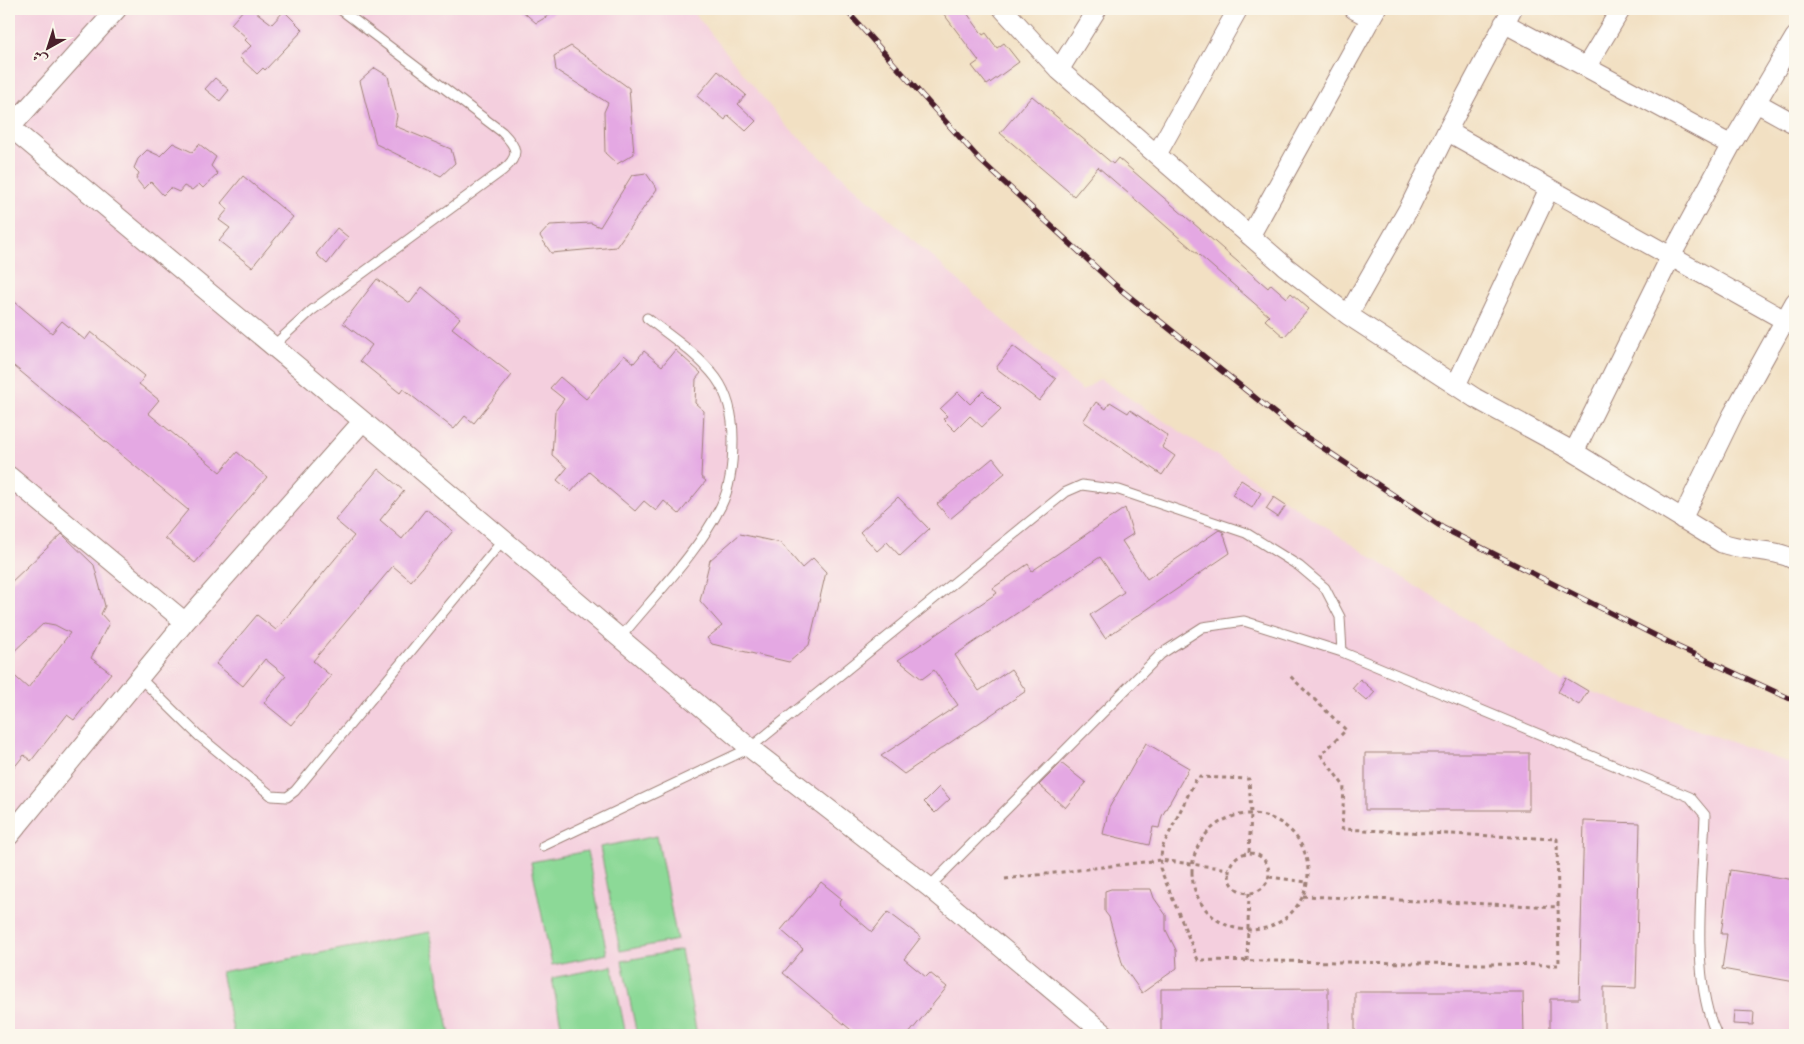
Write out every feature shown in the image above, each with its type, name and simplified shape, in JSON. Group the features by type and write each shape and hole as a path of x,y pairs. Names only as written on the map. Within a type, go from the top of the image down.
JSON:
{"street":[{"path":"117,9 10,128 273,346 750,748 929,887 1106,1035"},
{"path":"1003,9 1059,70 1286,268 1348,315 1510,418 1574,452 1722,543 1735,548 1778,554 1795,560"},
{"path":"1059,70 1097,9"},
{"path":"1157,154 1238,9"},
{"path":"1250,236 1373,13 1354,9"},
{"path":"1586,67 1621,9"},
{"path":"1348,315 1409,208 1447,131 1508,16 1586,67 1731,145"},
{"path":"1574,452 1671,256 1731,145 1795,38"},
{"path":"1757,103 1795,124"},
{"path":"1447,131 1791,322"},
{"path":"1456,385 1548,188"},
{"path":"1682,519 1733,414 1791,322 1795,302"},
{"path":"9,836 185,622 363,422"},
{"path":"9,476 185,622"}],"lane":[{"path":"273,346 311,311 504,170 513,162 515,153 514,144 502,132 340,9"},
{"path":"620,638 705,532 722,504 730,479 733,452 734,422 728,398 715,378 694,356 647,318"},
{"path":"543,846 750,748 1066,492 1082,485 1119,490 1246,533 1299,566 1325,588 1340,617 1342,652"},
{"path":"140,678 199,736 272,796 287,797 295,791 503,540"},
{"path":"929,887 1161,654 1203,627 1244,621 1342,652 1680,792 1698,805 1705,815 1701,946 1705,999 1717,1035"}],"path":[{"path":"1249,852 1251,814 1249,779 1197,777 1162,848 1160,868 1198,960 1559,965 1558,839 1342,830 1344,786 1321,756 1346,730 1289,675"},
{"path":"1240,814 1251,814 1276,820 1291,831 1302,846 1308,863 1308,882 1303,896 1293,912 1278,923 1261,929 1248,930 1225,925 1210,915 1199,900 1192,883 1192,865 1197,847 1207,832 1222,820 1240,814"},
{"path":"1249,852 1264,859 1268,864 1269,877 1262,889 1249,893 1242,892 1231,883 1229,870 1234,858 1249,852"},
{"path":"1005,879 1160,860 1229,870"},
{"path":"1269,877 1308,882"},
{"path":"1247,961 1249,893"},
{"path":"1303,896 1559,907"}],"shaded area":[{"path":"9,9 691,9 786,126 1082,391 1100,379 1559,680 1795,765 1795,1035 9,1035"}],"green space":[{"path":"657,836 677,940 620,951 600,847"},
{"path":"587,851 607,954 552,965 531,862"},
{"path":"430,932 450,1035 234,1035 221,972"},
{"path":"681,950 697,1035 637,1035 622,961"},
{"path":"612,966 626,1035 563,1035 552,978"}],"building":[{"path":"244,9 252,9 272,24 284,11 303,30 265,70 263,68 257,74 239,57 251,46 245,40 247,38 231,24"},
{"path":"520,9 560,9 536,23"},
{"path":"940,9 964,9 983,35 986,33 997,48 1004,43 1019,62 987,85 972,66 979,61"},
{"path":"571,46 629,88 634,154 617,164 605,153 604,112 608,103 556,70 554,56"},
{"path":"375,68 388,76 397,116 395,126 451,149 455,163 441,176 376,144 360,81"},
{"path":"718,71 746,95 738,104 756,121 746,131 728,115 725,120 697,96"},
{"path":"215,78 229,90 220,101 205,89"},
{"path":"1032,96 1113,164 1118,158 1268,288 1271,284 1287,298 1291,293 1309,309 1284,337 1265,320 1269,316 1098,167 1074,196 1000,133"},
{"path":"173,143 192,152 199,144 216,157 211,166 218,174 203,188 199,184 192,190 184,186 179,192 170,188 163,195 151,182 144,189 136,179 139,173 134,168 138,159 147,150 160,156"},
{"path":"646,173 657,189 616,247 551,253 540,236 550,225 591,223 600,227 632,175"},
{"path":"243,176 293,217 252,267 219,241 230,228 219,220 228,209 221,203"},
{"path":"337,228 348,237 327,264 316,254"},
{"path":"377,279 410,303 422,287 460,318 452,328 512,375 474,423 465,416 454,429 403,389 400,393 360,361 372,345 343,323"},
{"path":"9,297 52,333 62,321 85,340 91,332 145,376 139,384 159,400 148,413 220,472 237,452 267,477 195,563 165,538 188,510 9,362"},
{"path":"1013,346 1056,379 1039,401 996,368"},
{"path":"675,350 701,373 696,379 695,403 704,411 701,477 706,481 679,514 664,501 656,511 644,501 635,511 589,472 571,492 557,480 567,468 552,455 555,411 564,399 550,388 560,377 586,399 624,355 634,363 644,351 662,366"},
{"path":"983,391 1001,409 982,427 970,416 955,431 943,419 947,416 940,409 958,392 970,404"},
{"path":"1096,402 1106,409 1110,402 1128,413 1130,410 1168,436 1162,447 1175,456 1162,475 1083,421"},
{"path":"993,458 1005,473 950,519 937,504"},
{"path":"378,469 404,491 380,520 402,539 426,509 453,531 411,581 393,566 313,661 331,676 291,725 264,703 286,676 265,659 243,686 216,664 257,615 276,630 354,536 335,520"},
{"path":"1241,480 1261,493 1252,508 1232,495"},
{"path":"898,497 929,529 900,556 887,542 877,551 860,532"},
{"path":"1274,497 1286,505 1278,517 1266,509"},
{"path":"1125,508 1133,534 1122,541 1147,579 1219,530 1223,532 1230,553 1105,638 1090,615 1124,592 1100,557 955,655 979,691 1011,669 1026,691 904,774 881,756 958,705 934,670 922,679 898,660 997,593 993,588 1028,564 1032,571"},
{"path":"62,534 94,565 105,606 101,614 109,623 91,658 111,673 74,720 67,715 31,761 24,755 9,774 9,671 28,688 70,633 55,625 44,623 9,656 9,584"},
{"path":"740,534 781,543 802,568 813,558 826,572 809,645 789,662 712,644 707,638 722,626 700,601 710,560"},
{"path":"1566,678 1588,691 1579,705 1558,692"},
{"path":"1360,679 1375,692 1367,701 1352,688"},
{"path":"1146,743 1189,768 1162,816 1159,828 1153,827 1149,845 1103,834 1109,808"},
{"path":"1365,753 1529,753 1529,810 1365,810"},
{"path":"1061,763 1086,783 1065,808 1039,785"},
{"path":"939,787 950,799 935,813 924,802"},
{"path":"1584,821 1640,823 1636,988 1604,987 1604,1035 1550,1035 1550,999 1579,999"},
{"path":"1730,870 1795,880 1795,982 1722,969 1727,934 1721,934"},
{"path":"821,882 842,899 839,904 872,932 888,912 921,937 904,959 926,977 930,973 947,987 908,1035 857,1035 783,973 803,949 781,930"},
{"path":"1111,889 1151,889 1154,898 1166,915 1166,930 1176,950 1177,968 1142,993 1123,966 1109,917 1105,912 1105,891"},
{"path":"1328,988 1328,1035 1161,1035 1161,989"},
{"path":"1355,992 1523,992 1524,1035 1355,1035"},
{"path":"1734,1011 1754,1012 1753,1025 1733,1024"}],"railway":[{"path":"845,9 980,160 1115,285 1293,428 1443,528 1678,647 1795,701"}]}
